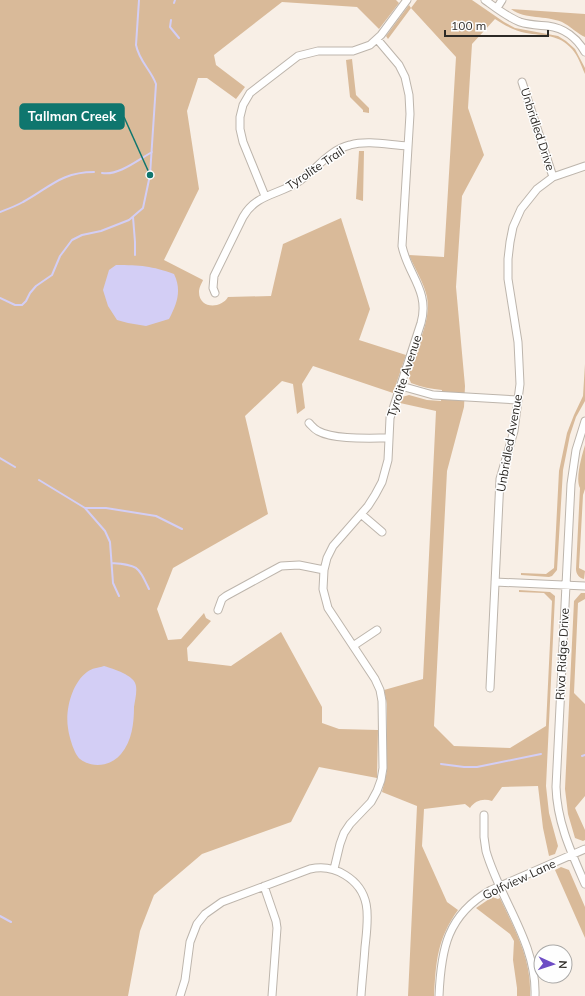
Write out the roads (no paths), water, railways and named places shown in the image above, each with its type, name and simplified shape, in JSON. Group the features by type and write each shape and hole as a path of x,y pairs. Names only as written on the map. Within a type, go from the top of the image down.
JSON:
{"street":[{"path":"265,196 243,142 240,129 240,117 243,105 250,93 298,56 311,52 353,51 364,48 377,39 407,0"},
{"path":"485,0 518,21 551,27 563,31 574,38 584,50"},
{"path":"497,8 502,0"},
{"name":"Tyrolite Avenue","path":"334,869 344,833 374,797 382,774 381,696 375,679 328,608 323,589 324,570 327,558 333,546 375,496 384,475 388,460 390,418 421,323 424,308 421,290 403,252 402,246 410,104 408,86 399,65 377,39"},
{"name":"Unbridled Drive","path":"522,82 553,176"},
{"name":"Tyrolite Trail","path":"215,293 213,288 214,276 243,217 251,206 265,196 298,182 332,153 346,146 362,143 408,146"},
{"name":"Unbridled Avenue","path":"490,688 500,479 514,431 518,400 519,352 510,296 508,272 510,242 516,222 525,203 537,189 553,176 585,166"},
{"path":"401,386 433,395 518,400"},
{"name":"Riva Ridge Drive","path":"585,421 577,444 571,476 556,793 560,822 585,884"},
{"path":"309,423 318,431 327,434 343,437 389,438"},
{"path":"361,514 382,532"},
{"path":"218,610 222,599 226,596 282,566 299,564 324,570"},
{"path":"495,582 585,586"},
{"path":"353,646 377,630"},
{"path":"484,816 485,846 500,886 529,954 534,976 535,996"},
{"name":"Golfview Lane","path":"439,996 442,956 445,944 458,918 474,902 488,892 585,848"},
{"path":"180,996 185,980 189,945 194,929 208,910 218,904 264,886 310,869 320,868 334,869 354,881 362,891 367,904 368,921 361,996"},
{"path":"264,886 277,928 272,996"}],"waterway":[{"path":"0,298 15,305 22,305 36,286 52,275 60,256 72,240 82,235 101,231 129,220 143,208 150,175 156,84 142,61 136,45 139,0"},
{"path":"171,20 170,27 179,38"},
{"path":"102,173 121,170 152,152"},
{"path":"0,212 32,197 64,178 94,172"},
{"path":"133,217 135,255"},
{"path":"0,458 15,467"},
{"path":"39,480 85,508 105,531 110,542 113,583 119,596"},
{"path":"85,508 106,508 156,516 182,529"},
{"path":"112,563 136,568 149,589"},
{"path":"441,764 477,767 541,754"},
{"path":"0,916 11,922"}],"place":[{"name":"Tallman Creek","path":"150,175"}]}
